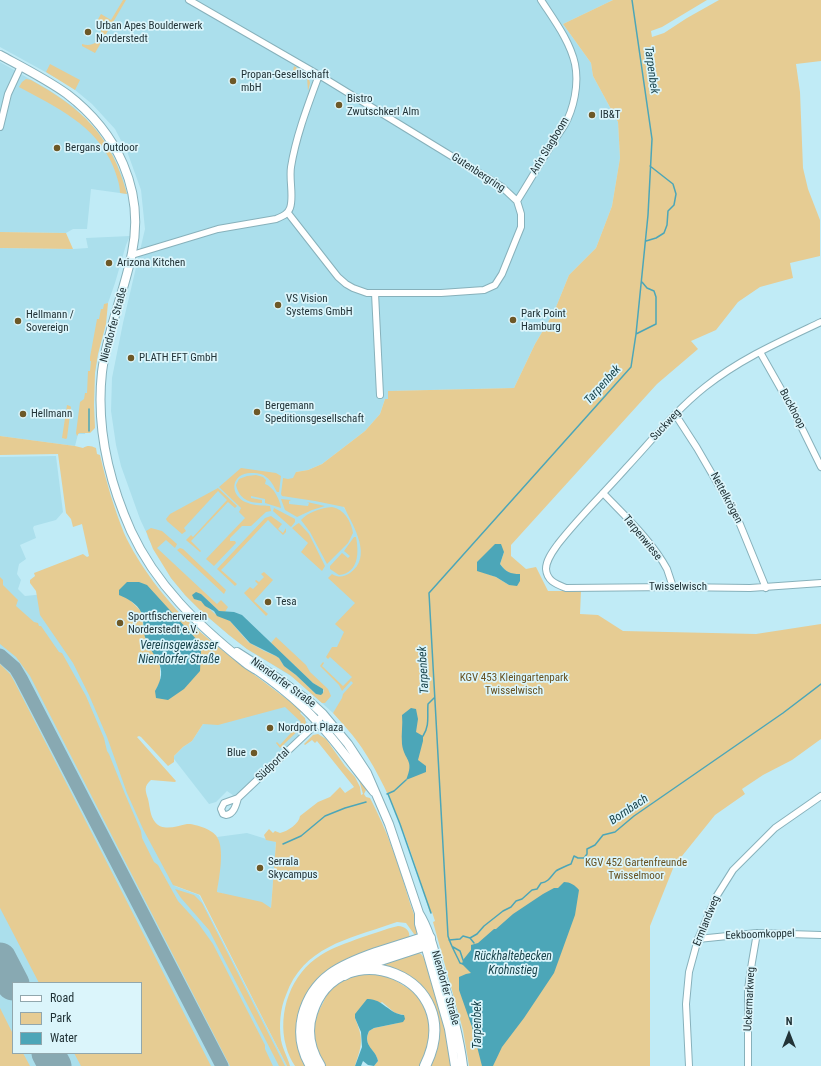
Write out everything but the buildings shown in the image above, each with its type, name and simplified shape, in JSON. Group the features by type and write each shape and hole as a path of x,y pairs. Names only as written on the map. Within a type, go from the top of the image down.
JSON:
{"highway":[{"path":"320,1066 314,1056 309,1030 315,1004 324,990 344,975 359,967 426,941"},
{"path":"311,1066 303,1045 301,1025 307,1003 322,981 336,970 350,963 426,941"},
{"path":"344,975 361,970 382,970 393,972 404,978 418,990 429,1006 434,1022 433,1043 425,1066"}],"main road":[{"name":"Niendorfer Straße","path":"0,55 60,90 85,109 116,149 128,176 134,200 135,227 132,255 106,346 102,373 101,404 104,439 109,468 116,492 131,531 152,570 176,601 244,663 303,707 343,751 374,792"},
{"name":"Niendorfer Straße","path":"222,643 282,681 323,714 348,744 367,773 389,824 419,913 419,924 454,1016 463,1066"},
{"name":"Niendorfer Straße","path":"426,941 448,1024 455,1066"}],"street":[{"name":"An'n Slagboom","path":"517,201 564,126 572,110 575,94 575,64 558,25 541,0"},
{"name":"Gutenbergring","path":"191,1 319,75 502,187 517,201"},
{"path":"0,127 8,94 21,66"},
{"path":"132,255 218,229 276,219 288,213 291,204 290,182 292,159 319,75"},
{"path":"288,213 327,263 346,284 360,291 376,293 440,293 484,290 495,285 502,274 521,227 521,214 517,201"},
{"path":"376,293 380,395"},
{"name":"Suckweg","path":"546,568 550,556 558,544 675,414 705,387 736,365 821,322"},
{"name":"Buckhoop","path":"760,352 794,412 821,467"},
{"name":"Nettelkrögen","path":"675,414 697,448 737,517 766,588"},
{"name":"Tarpenwiese","path":"603,493 632,523 652,548 666,569 673,586"},
{"name":"Twisselwisch","path":"546,568 548,577 552,582 566,588 673,586 766,588 821,582"},
{"name":"Südportal","path":"238,798 312,728 323,714"},
{"name":"Ermlandweg","path":"689,1066 686,1002 689,972 698,939 716,897 733,870 775,828 821,796"},
{"name":"Eekboomkoppel","path":"698,939 758,934 821,935"},
{"name":"Uckermarkweg","path":"748,1066 748,990 758,934"}],"shaded area":[{"path":"0,0 613,0 563,24 591,63 593,76 618,122 620,158 612,206 596,248 569,275 554,312 535,344 514,388 388,391 388,399 385,399 380,414 365,431 322,464 308,470 296,472 339,501 362,532 359,680 352,692 333,713 294,678 247,649 202,612 171,578 148,538 121,466 111,411 112,378 145,229 141,190 128,154 115,129 92,104 69,85 0,47"},
{"path":"0,62 49,90 74,107 98,132 111,151 123,178 127,194 91,189 87,229 73,229 66,233 0,232"},
{"path":"130,236 108,303 106,304 85,434 78,434 75,446 0,436 0,248 88,248 86,238"},
{"path":"56,456 63,512 56,520 34,526 33,528 36,538 20,545 26,559 19,564 17,574 21,580 18,589 25,596 45,594 175,886 199,895 287,1066 0,1066 0,457"},
{"path":"286,704 308,723 305,730 237,795 234,796 227,791 216,802 209,804 174,759 174,756 192,741 203,724"},
{"path":"247,833 276,842 271,908 217,892 220,848 217,837"}],"green space":[{"path":"123,0 126,0 95,53 82,46 82,44 92,44 99,39 101,30 97,21 101,14 111,20"},
{"path":"613,0 707,0 662,27 651,31 652,37 664,33 719,0 821,0 821,61 796,64 800,92 803,168 808,189 820,220 820,256 790,263 793,278 760,287 738,302 716,330 691,341 698,349 657,384 511,545 511,556 526,569 536,567 548,591 581,591 580,614 598,615 623,631 756,634 821,624 821,739 792,760 763,775 742,789 745,794 715,815 674,866 650,926 650,1066 469,1066 463,1030 433,922 435,921 432,912 430,913 410,849 394,807 374,767 362,748 333,713 343,694 353,683 351,681 342,691 339,685 320,666 323,662 324,663 322,666 343,686 352,677 330,657 328,659 326,657 332,647 337,647 344,632 335,624 355,603 328,578 332,574 339,576 346,575 357,566 360,559 361,550 356,532 344,507 282,496 281,494 283,478 293,478 296,472 308,470 322,464 365,431 380,414 385,399 388,399 388,391 514,388 535,344 554,312 569,275 596,248 612,206 620,158 618,122 593,76 591,63 563,24","holes":["504,552 500,564 511,574 509,585 496,577 477,570"]},
{"path":"50,64 80,80 75,90 46,72"},
{"path":"294,66 308,75 310,83 308,91 307,77 295,73 293,70"},
{"path":"26,79 31,80 66,102 80,113 92,126 113,155 127,194 120,193 119,183 113,166 106,152 96,139 86,128 61,110 19,87"},
{"path":"0,232 66,233 73,249 0,248"},
{"path":"108,303 106,324 98,354 95,373 95,428 90,433 79,433 77,436 76,433 80,402 84,399 85,393 87,393 88,371 90,371 90,357 97,319 99,319 101,309 103,309 104,304"},
{"path":"67,405 71,407 66,439 62,438"},
{"path":"0,436 83,448 90,446 96,448 97,454 100,455 110,494 124,533 137,557 162,593 190,623 238,663 302,711 300,713 305,718 306,723 280,748 276,743 277,742 280,745 301,722 285,707 218,725 203,724 192,741 174,756 174,762 168,766 141,737 137,737 176,781 151,780 147,784 146,793 153,820 158,825 166,828 187,824 194,825 212,832 217,837 221,849 221,856 217,892 262,902 271,908 276,842 266,840 264,835 269,829 273,833 275,831 280,833 286,831 298,822 300,816 318,802 330,797 340,787 345,793 354,787 317,741 315,743 312,740 305,745 304,744 313,735 318,734 326,739 345,766 355,777 360,787 361,795 363,794 360,780 366,790 364,794 366,797 370,798 376,810 401,874 416,920 417,933 415,935 406,923 397,922 343,940 315,955 304,966 294,979 286,995 281,1011 281,1040 290,1066 287,1066 200,895 173,885 143,829 127,793 107,737 89,695 73,663 40,615 36,591 30,583 30,580 35,576 34,573 83,554 87,557 89,556 82,524 73,527 71,519 66,513 58,454 0,455","holes":["130,600 201,649 155,691 160,682 160,666 155,654 148,645 143,628 142,612"]},
{"path":"241,468 276,473 281,476 279,492 277,492 268,478 260,474 246,473 236,480 234,485 235,490 237,495 242,500 253,505 270,506 271,511 266,512 251,526 242,526 230,538 230,541 235,541 236,543 214,566 206,559 245,518 239,512 241,508 219,487"},
{"path":"256,475 263,477 266,480 265,484 276,494 281,508 265,503 265,499 251,496 251,498 262,500 262,503 249,501 242,497 237,490 236,485 239,479"},
{"path":"218,488 237,506 235,508 228,502 191,541 201,551 200,552 186,540 191,535 193,537 227,500 218,491 184,528 186,531 182,534 166,519 170,514"},
{"path":"281,499 291,500 289,501 289,504 308,506 309,503 307,502 325,506 297,517 285,510"},
{"path":"332,507 340,510 346,516 351,524 353,533 348,543 327,564 310,532 301,520 315,511"},
{"path":"274,508 295,519 295,522 291,527 273,511"},
{"path":"271,516 282,524 278,529 283,533 286,528 286,532 283,535 268,520 221,570 237,584 235,586 217,569 265,518"},
{"path":"299,523 309,534 325,566 322,571 301,552 308,543 292,528"},
{"path":"151,528 162,531 177,544 175,548 166,540 157,548 217,604 221,600 228,607 225,612 219,611 201,594 196,600 201,601 215,614 230,621 248,642 279,658 284,666 316,694 323,693 324,690 313,683 271,643 276,637 306,665 310,672 328,689 331,696 325,703 322,703 290,675 247,649 202,612 185,595 171,578 153,549 146,531"},
{"path":"354,537 356,537 357,543 356,561 351,570 339,575 330,569 330,566 342,553 348,558 350,556 344,551"},
{"path":"180,548 183,549 226,590 224,594 177,550"},
{"path":"264,572 273,580 254,601 268,614 266,616 244,593 250,587 253,589 258,584 255,581 256,580 259,582 264,577 261,574"},
{"path":"0,577 3,580 3,585 18,600 16,606 34,622 38,623 39,626 41,626 59,652 62,653 86,696 104,738 107,751 141,831 142,838 154,862 158,865 178,901 198,923 213,944 265,1045 265,1049 273,1066 230,1066 30,676 16,657 0,644"},
{"path":"0,664 10,674 14,681 211,1066 81,1066 75,1054 142,1054 142,982 38,982 0,908"},
{"path":"175,889 194,895 202,903 285,1066 279,1066 209,930"},
{"path":"398,926 407,929 409,938 341,963 325,973 306,1066 295,1066 286,1046 283,1020 289,995 294,983 302,972 321,955 340,945"},
{"path":"417,952 425,959 444,1021 452,1066 428,1066 432,1057 430,1002 372,966"},
{"path":"363,973 399,978 423,1000 431,1031 422,1066 374,1066 378,1061 367,1041 369,1031 374,1028 398,1023 404,1015 395,1013 382,1002 355,1018 360,1032 361,1042 355,1066 325,1066 317,1050 314,1035 314,1027 319,1011 329,991 345,980"},
{"path":"0,1008 12,1032 12,1054 24,1054 30,1066 0,1066"}],"water":[{"path":"495,544 501,544 504,552 500,564 502,567 508,572 520,574 520,581 517,586 509,585 496,577 477,571 477,562"},
{"name":"Vereinsgewässer Niendorfer Straße","path":"127,582 139,582 147,585 198,641 201,649 200,671 184,689 168,700 156,698 155,691 161,675 161,668 145,637 141,612 136,605 119,595 119,590"},
{"path":"196,592 201,594 219,611 234,612 242,615 313,683 323,689 323,693 321,695 316,694 284,666 279,658 250,643 230,621 217,616 214,611 205,606 201,601 194,599 192,595"},
{"path":"411,708 416,709 418,719 416,732 423,736 418,760 426,766 426,772 406,780 409,764 402,744 402,715"},
{"name":"Rückhaltebecken Krohnstieg","path":"564,882 572,884 579,890 575,915 554,973 524,1018 502,1047 493,1066 482,1066 472,1027 459,990 459,977 471,973 462,964 463,960 471,950 471,945 478,943 513,914 543,894 554,888 558,888"},
{"path":"367,999 377,1001 394,1012 404,1015 405,1019 403,1022 374,1028 369,1031 367,1036 368,1044 375,1053 378,1061 374,1066 368,1065 363,1061 361,1066 355,1066 362,1047 361,1032 355,1018 355,1014"}],"waterway":[{"name":"Tarpenbek","path":"463,964 460,963 448,936 429,593 631,367 636,334 648,215 652,139 632,0"},
{"name":"Tarpenbek","path":"646,241 656,238 664,233 667,225 668,211 674,205 676,194 673,184 650,166"},
{"name":"Tarpenbek","path":"636,334 656,324 656,297 654,291 647,288 642,282"},
{"path":"89,409 89,431"},
{"name":"Bornbach","path":"474,943 470,938 477,934 484,926 503,911 511,907 516,901 522,899 532,890 537,889 541,883 548,880 556,871 571,864 574,856 584,858 587,854 587,849 595,845 603,835 615,832 634,816 783,713 821,684"},
{"path":"423,736 427,724 428,704 434,698"},
{"path":"387,794 394,791 406,780"},
{"path":"388,794 431,913"},
{"path":"283,844 301,836 325,816 366,802"},
{"path":"449,940 460,939 463,936 470,938"},
{"path":"453,947 460,951 463,960"}],"taxiway":[{"path":"0,655 15,668 21,678 222,1066"}],"runway":[{"path":"0,959 12,982"},
{"path":"49,1054 55,1066"}],"place":[{"name":"Urban Apes Boulderwerk Norderstedt","path":"88,32"},
{"name":"Propan-Gesellschaft mbH","path":"233,81"},
{"name":"Bistro Zwutschkerl Alm","path":"339,105"},
{"name":"IB&T","path":"592,115"},
{"name":"Bergans Outdoor","path":"57,148"},
{"name":"Arizona Kitchen","path":"109,263"},
{"name":"VS Vision Systems GmbH","path":"278,305"},
{"name":"Park Point Hamburg","path":"513,320"},
{"name":"Hellmann / Sovereign","path":"18,321"},
{"name":"PLATH EFT GmbH","path":"131,358"},
{"name":"Bergemann Speditionsgesellschaft","path":"257,412"},
{"name":"Hellmann","path":"23,414"},
{"name":"Tesa","path":"268,602"},
{"name":"Sportfischerverein Norderstedt e.V.","path":"120,623"},
{"name":"Nordport Plaza","path":"270,728"},
{"name":"Blue","path":"254,753"},
{"name":"Serrala Skycampus","path":"260,868"}],"park label":[{"name":"KGV 453 Kleingartenpark Twisselwisch","path":"514,684"},
{"name":"KGV 452 Gartenfreunde Twisselmoor","path":"636,869"}]}
